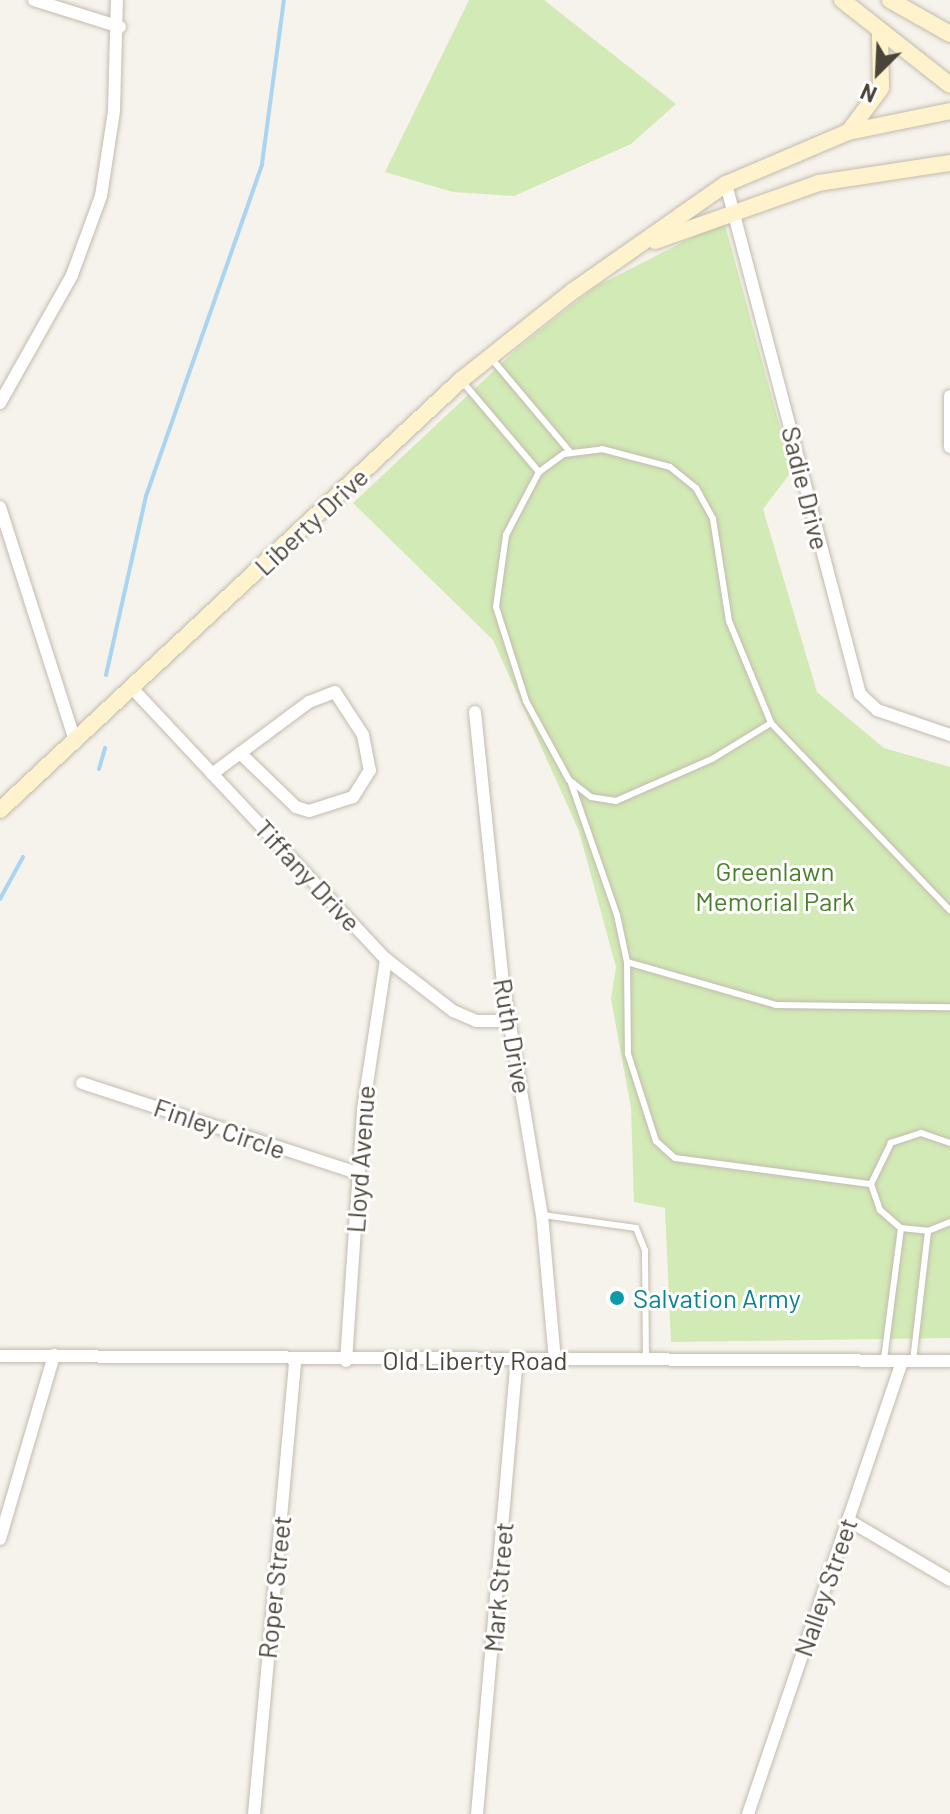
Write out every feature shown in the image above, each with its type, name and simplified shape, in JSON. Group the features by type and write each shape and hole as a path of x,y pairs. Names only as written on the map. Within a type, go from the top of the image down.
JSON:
{"main road":[{"path":"842,0 880,35 950,85"},
{"path":"890,0 950,34"},
{"path":"848,132 881,88 880,35"},
{"name":"Liberty Drive","path":"0,810 488,356 726,184 848,132 950,111"},
{"name":"Liberty Drive","path":"635,249 736,208 819,183 950,163"}],"street":[{"path":"34,0 120,27"},
{"path":"0,403 72,275 101,196 120,27 117,0"},
{"name":"Sadie Drive","path":"726,184 736,208 860,694 877,710 950,735"},
{"path":"950,396 950,447"},
{"path":"0,507 75,741"},
{"name":"Tiffany Drive","path":"132,688 386,959 453,1011 476,1021 509,1021"},
{"path":"212,774 240,753 309,702 335,692 363,735 370,770 353,797 309,811 296,807 240,753"},
{"name":"Ruth Drive","path":"475,712 509,1021 549,1216 555,1360"},
{"name":"Lloyd Avenue","path":"346,1361 358,1173 386,959"},
{"name":"Finley Circle","path":"82,1083 358,1173"},
{"path":"0,1539 54,1355"},
{"name":"Old Liberty Road","path":"0,1356 295,1361 950,1361"},
{"name":"Mark Street","path":"477,1814 517,1360"},
{"name":"Roper Street","path":"254,1814 295,1361"},
{"name":"Nalley Street","path":"748,1814 848,1520 907,1361"},
{"path":"848,1520 950,1580"}],"lane":[{"path":"488,356 571,453"},
{"path":"461,380 539,472"},
{"path":"871,1184 675,1158 656,1141 628,1054 627,962 569,780 526,701 496,607 506,535 539,472 571,453 632,454 670,467 696,488 713,519 729,621 771,723 950,910"},
{"path":"569,780 591,797 616,801 712,759 771,723"},
{"path":"627,962 776,1005 950,1007"},
{"path":"950,1143 905,1135 880,1154 871,1184 880,1210 901,1228 928,1231 950,1222"},
{"path":"549,1216 636,1228 645,1250 646,1360"},
{"path":"884,1360 901,1228"},
{"path":"907,1361 928,1231"}],"green space":[{"path":"469,0 544,0 676,104 631,144 514,196 453,192 385,172"},
{"name":"Greenlawn Memorial Park","path":"724,221 792,471 763,509 817,692 884,748 950,767 950,1338 671,1342 665,1208 634,1202 631,1108 611,999 616,967 579,831 493,640 353,503 518,348 595,287"}],"waterway":[{"path":"106,675 146,496 262,164 284,0"},
{"path":"99,769 105,748"},
{"path":"0,899 23,857"}],"place":[{"name":"Salvation Army","path":"617,1298"}]}
